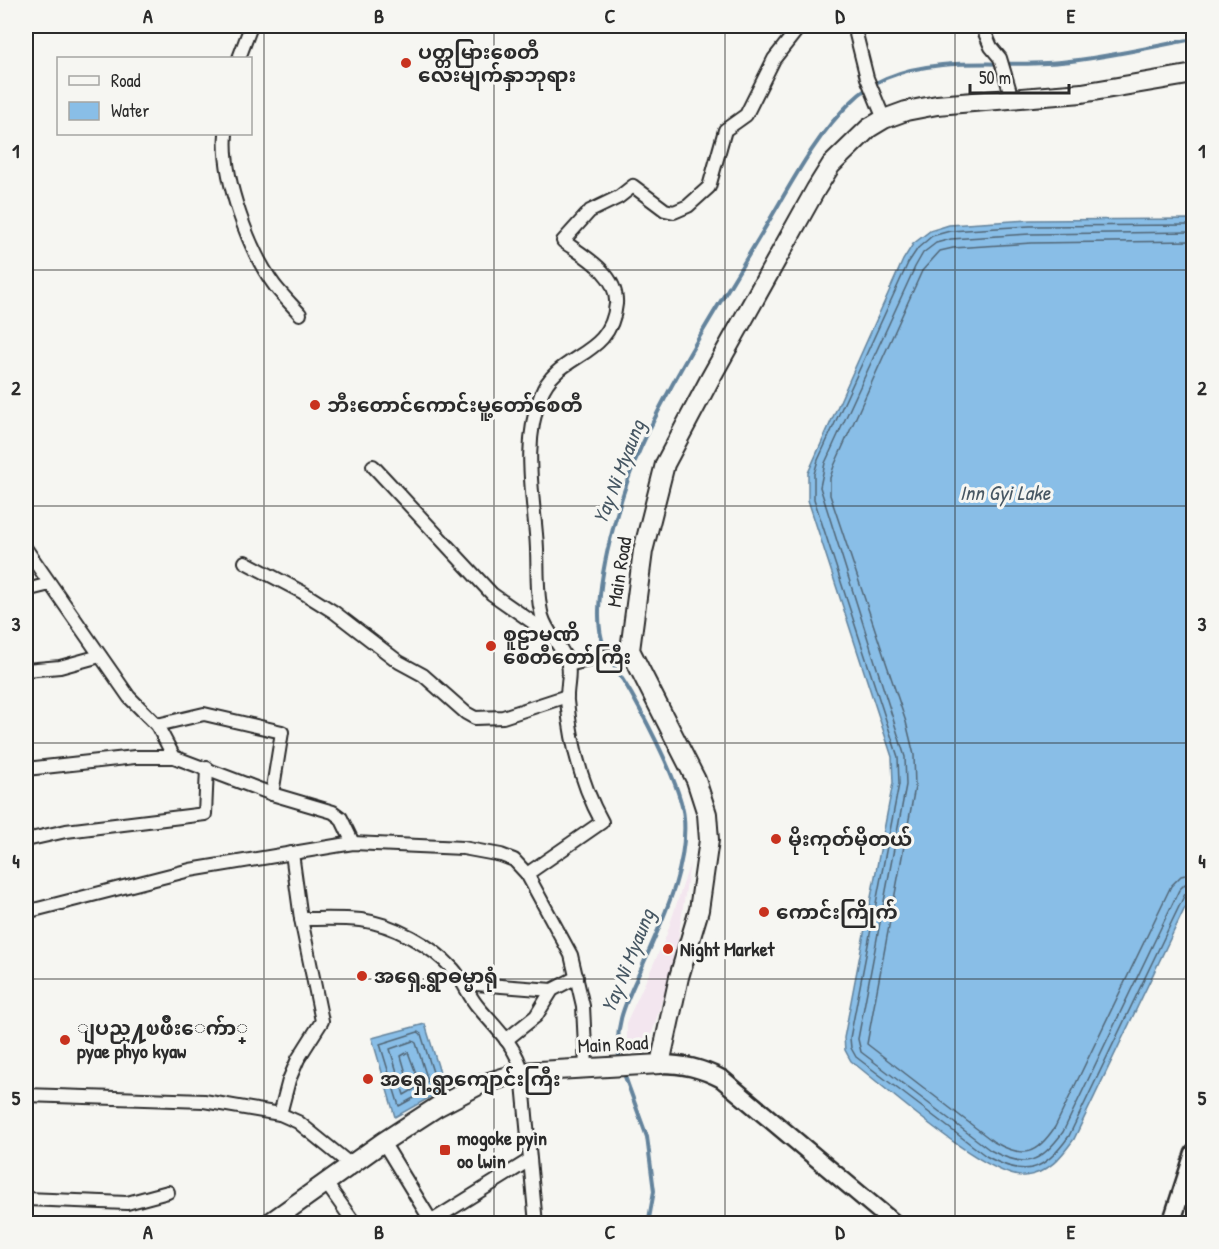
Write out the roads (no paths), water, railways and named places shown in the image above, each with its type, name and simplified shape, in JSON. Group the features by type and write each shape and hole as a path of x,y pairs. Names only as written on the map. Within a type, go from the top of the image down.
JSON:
{"main road":[{"name":"Main Road","path":"271,1223 383,1142 437,1107 479,1085 522,1072 660,1064 680,977 699,910 709,840 707,814 696,780 630,650 643,551 665,464 770,269 831,165 853,142 884,118 937,105 1082,93 1194,74"},
{"path":"660,1064 693,1067 722,1079 895,1224"},
{"path":"1172,1224 1188,1187 1194,1153"}],"street":[{"path":"239,57 251,26"},
{"path":"527,874 602,822 585,787 567,696 568,664 548,633 542,616 537,585 536,536 529,474 534,420 541,393 550,378 569,361 592,350 605,335 616,304 616,292 606,275 563,241 590,211 619,197 633,186 665,210 674,212 688,206 709,187 726,130 746,115 774,59 800,26"},
{"path":"854,26 867,78 884,118"},
{"path":"982,26 991,46 1000,58 1012,98"},
{"path":"226,135 227,173 249,234 274,285 300,314"},
{"path":"373,466 492,594 548,633"},
{"path":"26,549 129,697 157,725 174,757"},
{"path":"245,562 334,612 399,662 423,675 466,713 475,718 503,717 567,696"},
{"path":"26,590 50,584"},
{"path":"568,664 596,660 630,650"},
{"path":"26,670 60,667 100,656"},
{"path":"157,725 204,714 282,732 272,794"},
{"path":"26,769 135,757 174,757 272,794 333,812 341,818 353,843"},
{"path":"26,840 66,831 206,814 207,768"},
{"path":"26,912 190,870 353,843 463,848 509,857 527,874 570,955 577,977 595,1067"},
{"path":"280,1114 294,1069 322,1021 301,919 292,853"},
{"path":"301,919 361,920 378,924 438,954 463,982 471,998 506,1040 520,1062 536,1224"},
{"path":"506,1040 536,1016 552,990 577,977"},
{"path":"463,982 552,990"},
{"path":"26,1095 204,1101 280,1114 298,1122 351,1165"},
{"path":"383,1142 431,1222 528,1161"},
{"path":"326,1183 355,1224"},
{"path":"26,1200 127,1203 168,1192"}],"water":[{"name":"Inn Gyi Lake","path":"1193,219 1193,891 1074,1139 1048,1168 1025,1176 1008,1173 962,1148 936,1129 851,1061 845,1050 844,1038 893,783 892,757 808,500 808,473 903,260 913,244 930,231 949,225 1030,220"},
{"path":"425,1024 445,1089 395,1117 372,1038"}],"waterway":[{"name":"Yay Ni Myaung","path":"620,1061 618,1048 620,1024 678,876 682,857 684,818 682,805 663,755 604,647 599,625 600,592 613,528 627,484 654,419 683,364 814,147 838,116 872,85 907,71 928,67 950,64 1061,62 1194,39"},
{"name":"Yay Ni Myaung","path":"623,1071 647,1137 654,1191 648,1224"}],"place":[{"name":"ပတ္တမြား‌စေတီ‌ လေးမျက်နှာဘုရား","path":"406,63"},
{"name":"ဘီးတောင်ကောင်းမူ့တော်စေတီ","path":"315,405"},
{"name":"စူဠာမဏိ စေတီတော်ကြီး","path":"491,646"},
{"name":"မိုးကုတ်မိုတယ်","path":"776,839"},
{"name":"ကောင်းကြိုက်","path":"764,912"},
{"name":"Night Market","path":"668,949"},
{"name":"အရှေ့ရွာဓမ္မာရုံ","path":"362,976"},
{"name":"ျပည္႔ၿဖိဳးေက်ာ္ pyae phyo kyaw","path":"65,1040"},
{"name":"အရှေ့ရွာကျောင်းကြီး","path":"368,1079"},
{"name":"mogoke pyin oo lwin","path":"445,1150"}]}
